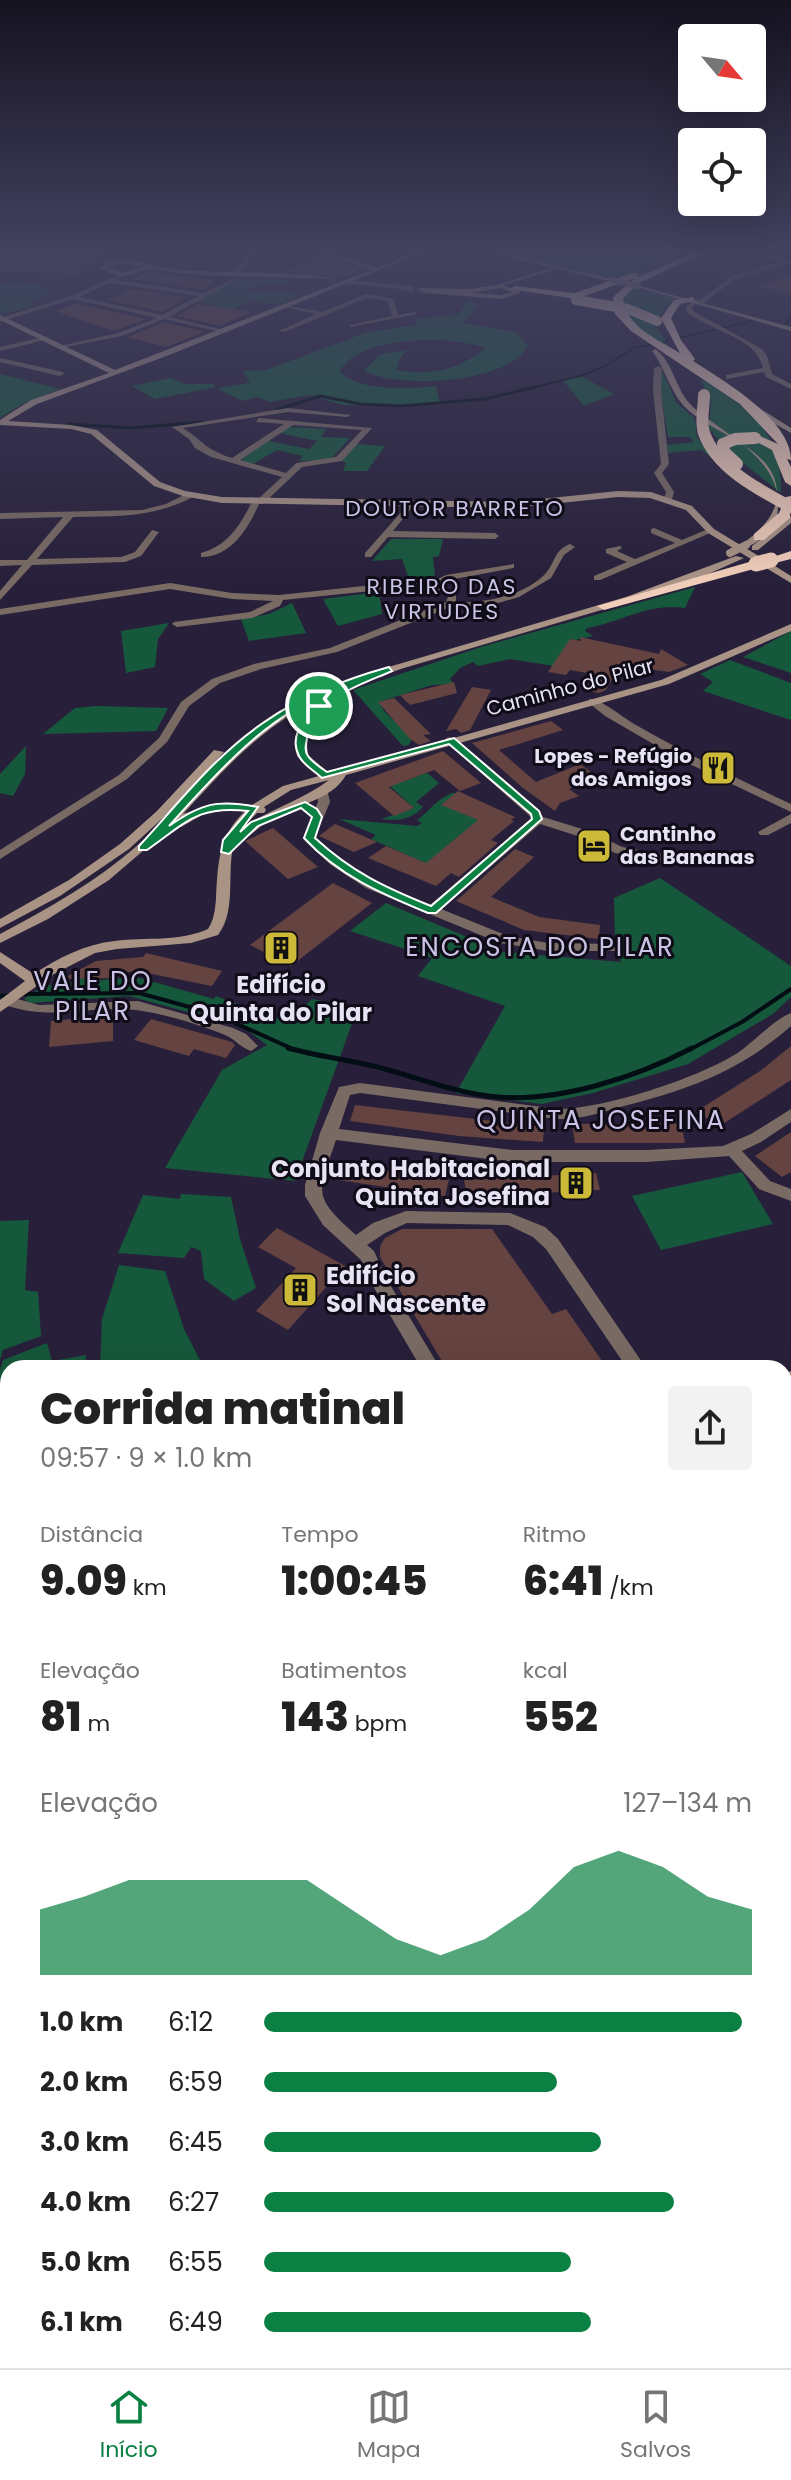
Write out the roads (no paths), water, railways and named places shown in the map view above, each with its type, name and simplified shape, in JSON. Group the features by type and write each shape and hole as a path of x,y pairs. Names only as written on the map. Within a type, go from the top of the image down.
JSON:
{"highway":[{"path":"671,362 695,378 704,395 702,426 709,445 760,489 791,503"},
{"path":"683,362 788,437 791,456"},
{"path":"693,362 708,378"},
{"path":"791,482 777,448 755,438 731,439 724,443 723,449 750,475 791,503"},
{"path":"757,551 791,503"},
{"path":"604,606 757,551 791,555"}],"main road":[{"path":"92,362 115,373"},
{"path":"0,423 34,402 145,362"},
{"path":"665,362 679,394 692,409 754,447 778,469 784,494 757,551"},
{"path":"0,423 71,427 94,432 107,440 147,478 190,495 258,502 411,504 522,504 618,494 665,495 693,512 711,531 791,580"},
{"path":"1,934 120,850 152,822 239,733 306,691 378,664 656,582 735,555 757,551 791,519"},
{"path":"1,934 80,894 143,848 223,762 268,723 329,689 604,606 735,555"},
{"name":"Caminho do Pilar","path":"226,852 254,824 278,811 302,804 326,784 353,769 685,675 791,627"},
{"path":"326,784 302,754 301,736 306,721 339,692 389,669"},
{"path":"13,972 53,967 103,947 197,938 215,931 221,921 221,872 228,840 255,809 278,793 306,781 326,784"},
{"name":"Caminho do Pilar","path":"143,848 199,810 222,805 278,811"},
{"path":"0,956 13,972 33,982"},
{"path":"7,1001 53,967"},
{"path":"7,1001 13,972"}],"street":[{"path":"6,362 60,374"},
{"path":"765,362 772,378 791,387"},
{"path":"658,368 657,391 665,464 658,473 665,495"},
{"path":"729,377 766,370"},
{"path":"285,475 232,461 198,446 192,437 176,427 296,410 347,415"},
{"path":"204,555 219,552 230,545 258,502 285,475 301,464 339,459 368,428 290,424 250,417"},
{"path":"232,461 290,424"},
{"path":"0,516 142,513 169,506 190,495"},
{"path":"368,555 411,504"},
{"path":"0,597 70,515"},
{"path":"654,531 683,543"},
{"path":"597,578 711,531"},
{"path":"0,563 122,560 138,554 155,532"},
{"path":"386,534 495,536"},
{"path":"0,855 123,777 163,740 185,704 216,681 258,666 324,653 450,604 488,604 543,580 552,571 558,555 570,547"},
{"path":"617,548 609,551 634,562"},
{"path":"433,585 446,578 511,566"},
{"path":"0,612 170,586 232,596 279,598 413,584 433,585 451,592 450,604"},
{"path":"177,624 262,612 277,604 279,598"},
{"path":"593,701 609,714 683,757 791,808"},
{"path":"450,740 535,813 538,819 588,835 619,850 673,860"},
{"path":"326,784 324,802 309,838 335,862 370,885 516,943 610,948"},
{"path":"302,804 317,817"},
{"path":"764,832 791,818"},
{"path":"432,910 538,819"},
{"path":"7,1001 46,1009 138,1006 228,1031 251,1046"},
{"path":"426,1360 379,1281 368,1256 329,1221 313,1196 313,1185 328,1133 344,1091 360,1088 557,1114 596,1108 688,1083 723,1069 760,1047 791,1018"},
{"path":"328,1133 513,1156 647,1156 733,1150 791,1114"},
{"path":"733,1150 763,1184 791,1195"},
{"path":"357,1243 379,1228 406,1217 510,1219 552,1244 632,1360"}],"waterway":[{"path":"535,387 583,375 612,362"},
{"path":"276,410 320,396 360,404 401,406 485,399 535,387"},
{"path":"527,389 535,387"},
{"path":"68,424 131,428 203,422"},
{"path":"689,1050 742,1022 791,989"},
{"path":"23,994 139,993 215,1014 294,1049"},
{"path":"0,996 13,995"},
{"path":"288,1048 294,1049"},
{"path":"294,1049 373,1066 469,1093 522,1098 547,1096 623,1078 692,1048"}],"place":[{"name":"Lopes - Refúgio dos Amigos","path":"718,768"},
{"name":"Cantinho das Bananas","path":"594,846"},
{"name":"Edifício Quinta do Pilar","path":"281,948"},
{"name":"Conjunto Habitacional Quinta Josefina","path":"576,1183"},
{"name":"Edifício Sol Nascente","path":"300,1290"}],"district":[{"name":"DOUTOR BARRETO","path":"455,508"},
{"name":"RIBEIRO DAS VIRTUDES","path":"442,598"},
{"name":"ENCOSTA DO PILAR","path":"540,947"},
{"name":"VALE DO PILAR","path":"93,996"},
{"name":"QUINTA JOSEFINA","path":"601,1120"}]}
